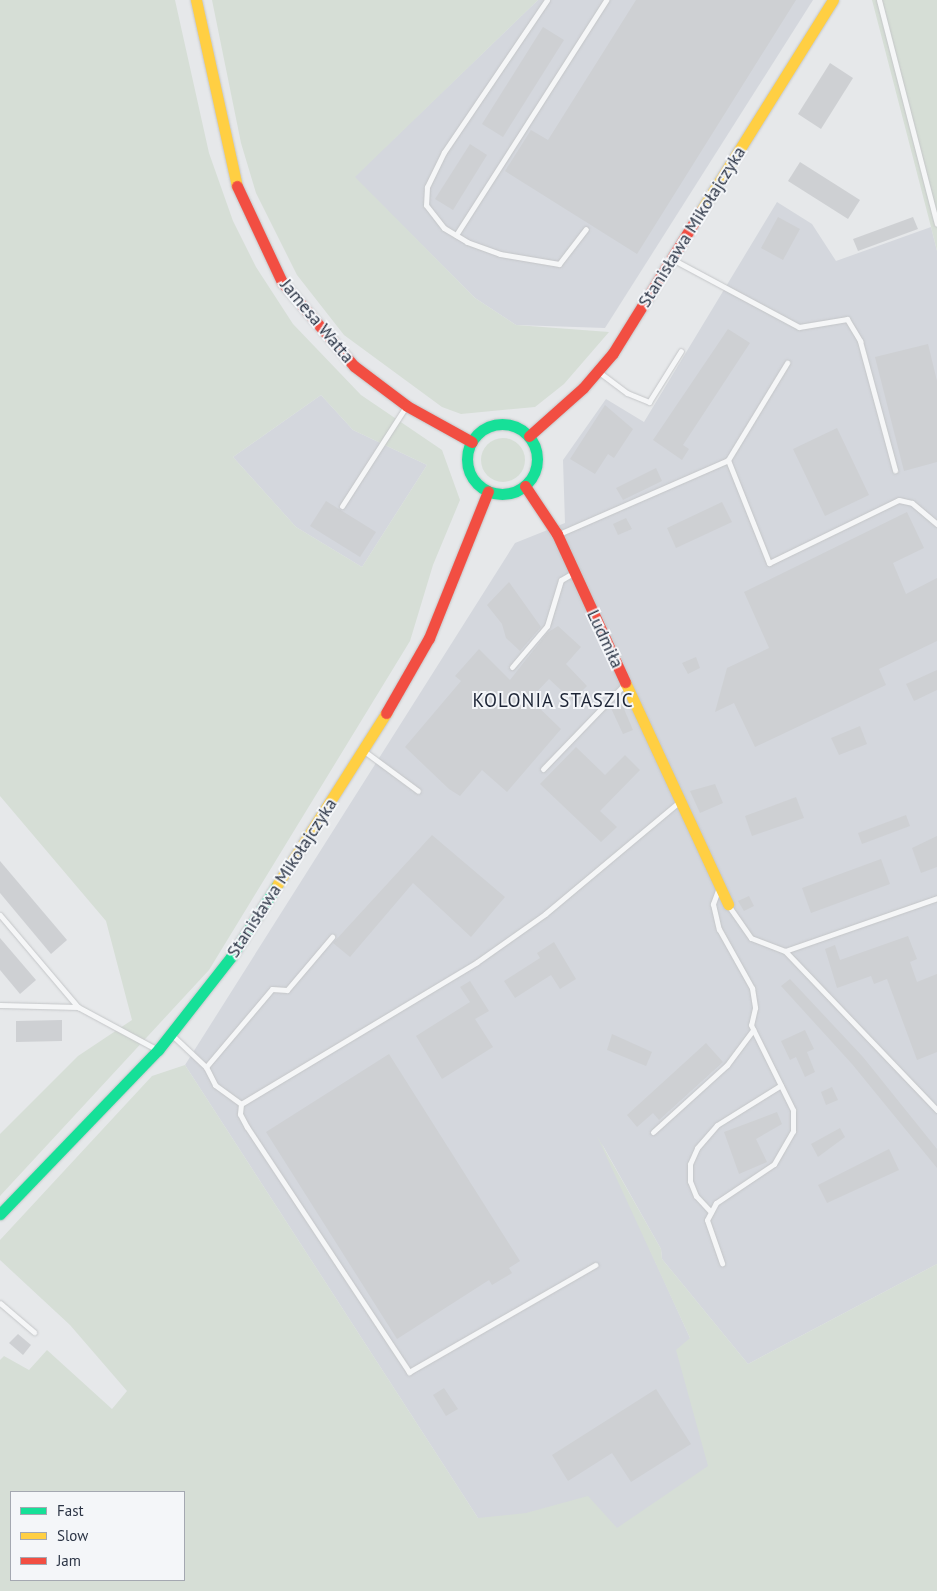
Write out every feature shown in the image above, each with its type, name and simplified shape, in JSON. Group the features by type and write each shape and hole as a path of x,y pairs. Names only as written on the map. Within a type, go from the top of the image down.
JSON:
{"street":[{"name":"Jamesa Watta","path":"196,0 226,148 262,246 282,282 325,337 354,366 407,406 472,442"},
{"name":"Stanisława Mikołajczyka","path":"529,436 599,372 834,0"},
{"path":"492,426 518,428 529,436 536,468 525,486 514,492 488,491 479,485 468,464 472,442 492,426"},
{"name":"Ludmiła","path":"525,486 557,534 728,904"},
{"name":"Stanisława Mikołajczyka","path":"0,1214 172,1035 231,957 363,751 429,638 488,491"}],"lane":[{"path":"547,0 444,152 427,187 426,205 432,218 456,235 500,254 559,264 586,229"},
{"path":"456,235 606,0"},
{"path":"879,0 937,224"},
{"path":"672,259 799,327 847,318 860,340 895,470"},
{"path":"599,372 627,393 649,402 681,351"},
{"path":"557,534 728,460 787,364"},
{"path":"342,506 407,406"},
{"path":"728,460 769,563 899,500 912,503 937,524"},
{"path":"512,667 547,626 561,580 573,572"},
{"path":"543,769 626,683"},
{"path":"363,751 418,791"},
{"path":"241,1104 477,962 545,914 680,801"},
{"path":"719,885 713,904 719,928 752,988 753,1030 793,1110 792,1131 774,1164 716,1203 707,1220 722,1263"},
{"path":"785,951 937,898"},
{"path":"728,904 751,938 785,951 937,1110"},
{"path":"0,915 78,1007 158,1050"},
{"path":"206,1066 272,989 288,990 332,937"},
{"path":"0,1005 78,1007"},
{"path":"653,1132 727,1065 753,1030"},
{"path":"172,1035 206,1066 215,1085 241,1104"},
{"path":"711,1212 690,1181 690,1164 697,1148 716,1124 781,1085"},
{"path":"241,1104 240,1114 247,1127 409,1372 595,1265"},
{"path":"0,1303 34,1332"}],"shaded area":[{"path":"0,0 175,0 209,153 233,221 256,267 293,324 361,395 442,450 460,500 433,565 410,641 209,970 0,1196 0,1134 78,1056 132,1020 106,921 0,796","holes":["321,395 353,430 427,465 362,567 296,527 233,457"]},
{"path":"212,0 538,0 355,177 475,298 516,325 609,332 564,384 535,407 461,414 442,407 344,335 297,275 256,193 241,143"},
{"path":"538,0 813,0 605,328 516,325 475,298 354,177"},
{"path":"872,0 937,0 937,251 931,227"},
{"path":"777,202 812,224 836,261 931,227 937,251 937,1264 748,1364 662,1259 661,1249 602,1144 690,1338 803,1475 711,1591 478,1518 185,1065 515,543 565,523 563,460 606,399 644,422"},
{"path":"321,395 353,430 427,465 362,567 296,527 233,457"},
{"path":"503,438 515,442 521,448 525,460 521,472 515,478 503,482 491,478 485,472 481,460 485,448 491,442"},
{"path":"185,1065 478,1518 526,1513 588,1496 617,1528 708,1466 676,1350 690,1338 597,1136 661,1249 662,1259 748,1364 937,1264 937,1591 0,1591 0,1360 4,1356 29,1370 47,1350 112,1409 127,1391 70,1325 0,1260 0,1240 152,1076"}],"building":[{"path":"636,0 796,0 637,254 505,171 531,130 548,140"},
{"path":"543,27 564,40 503,137 482,124"},
{"path":"830,63 853,78 821,129 798,114"},
{"path":"470,144 487,155 453,210 435,199"},
{"path":"800,162 860,200 848,219 788,181"},
{"path":"778,217 800,229 783,260 761,248"},
{"path":"913,217 918,229 858,251 853,239"},
{"path":"728,329 750,343 683,445 689,449 682,460 653,440"},
{"path":"928,344 937,381 937,462 904,471 875,357"},
{"path":"605,405 633,429 614,458 608,454 595,474 570,459"},
{"path":"837,428 869,495 825,516 793,449"},
{"path":"656,468 662,481 623,500 616,488"},
{"path":"326,501 376,532 360,557 310,526"},
{"path":"722,502 732,522 676,548 667,528"},
{"path":"907,512 924,548 893,563 906,594 937,578 937,641 879,669 886,685 755,747 734,703 715,712 727,668 769,648 744,592"},
{"path":"626,518 632,529 618,535 613,524"},
{"path":"509,582 541,627 520,651 506,638 502,624 487,605"},
{"path":"558,626 581,647 566,664 587,686 581,692 585,697 577,705 549,679 530,699 561,729 507,792 482,770 460,796 449,789 405,747 461,681 455,676 479,649 510,680 547,633"},
{"path":"696,657 700,668 688,674 682,663"},
{"path":"937,670 937,690 914,701 906,684"},
{"path":"621,702 633,730 623,734 610,706"},
{"path":"860,726 867,744 839,755 831,738"},
{"path":"576,747 605,775 625,755 640,770 600,811 617,827 601,842 540,784"},
{"path":"715,784 723,803 700,813 690,791"},
{"path":"796,797 804,818 752,836 745,816"},
{"path":"906,815 910,826 862,844 858,833"},
{"path":"432,835 505,897 471,937 413,883 350,957 333,943"},
{"path":"937,836 937,867 921,873 912,848"},
{"path":"881,859 890,884 811,913 802,888"},
{"path":"0,861 67,940 51,954 0,893"},
{"path":"749,896 754,906 744,911 738,901"},
{"path":"908,936 917,959 910,962 917,982 937,974 937,1052 917,1060 887,979 874,984 871,976 837,988 825,949 835,945 840,960"},
{"path":"0,938 36,980 20,994 0,970"},
{"path":"554,942 576,979 560,989 551,975 515,998 504,981 540,958 537,953"},
{"path":"790,979 863,1057 937,1149 937,1168 852,1064 781,986"},
{"path":"470,981 489,1011 475,1019 493,1047 442,1079 416,1036 470,1002 460,987"},
{"path":"62,1020 62,1041 16,1042 16,1021"},
{"path":"805,1030 814,1049 807,1052 815,1072 805,1077 796,1057 790,1060 781,1041"},
{"path":"612,1034 652,1052 646,1066 607,1050"},
{"path":"706,1043 723,1062 659,1120 653,1113 637,1127 627,1115"},
{"path":"389,1054 520,1261 509,1268 512,1273 492,1285 489,1280 397,1339 266,1132"},
{"path":"832,1087 838,1100 826,1105 821,1092"},
{"path":"777,1112 782,1124 756,1139 767,1162 739,1174 724,1132"},
{"path":"840,1128 845,1137 818,1157 811,1144"},
{"path":"889,1149 899,1170 827,1203 818,1185"},
{"path":"18,1334 31,1345 23,1355 9,1343"},
{"path":"444,1388 458,1409 446,1416 433,1395"},
{"path":"656,1389 691,1444 631,1482 612,1453 568,1481 552,1455"}],"traffic: fast":[{"path":"502,424 521,430 531,440 537,459 531,478 521,488 502,494 483,488 473,478 467,459 473,440 483,430 502,424"},
{"path":"0,1214 158,1050 231,957 277,885"}],"traffic: slow":[{"path":"196,0 237,186"},
{"path":"701,211 833,0"},
{"path":"625,682 728,904"},
{"path":"277,885 386,713"}],"traffic: jam":[{"path":"237,186 282,282 354,366 407,406 472,442"},
{"path":"529,436 583,388 613,353 701,211"},
{"path":"525,486 557,534 625,682"},
{"path":"386,713 429,638 488,491"}],"district":[{"name":"KOLONIA STASZIC","path":"553,701"}]}
